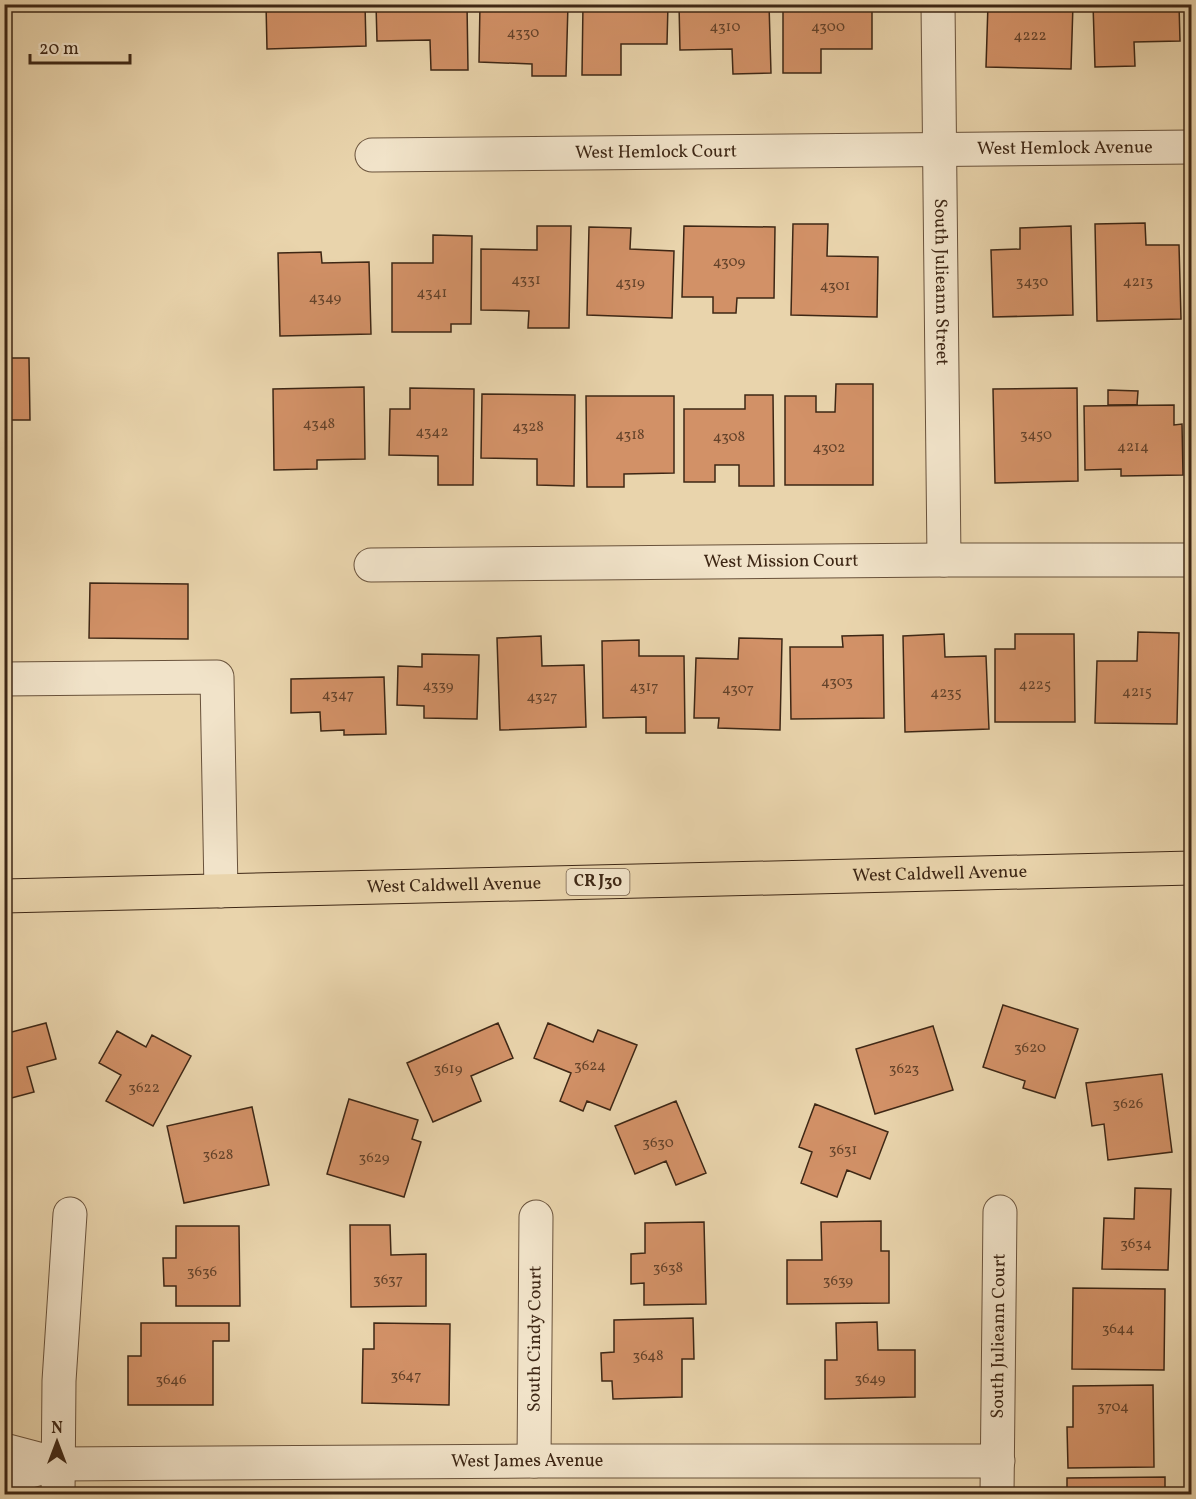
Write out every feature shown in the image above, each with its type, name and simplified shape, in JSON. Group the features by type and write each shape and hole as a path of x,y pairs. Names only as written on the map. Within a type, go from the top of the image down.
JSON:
{"main road":[{"name":"West Caldwell Avenue","path":"4,897 1191,868"}],"street":[{"name":"South Julieann Street","path":"938,4 944,560"},
{"name":"West Hemlock Avenue","path":"939,150 1191,147"},
{"name":"West Hemlock Court","path":"372,154 939,150"},
{"name":"West Mission Court","path":"370,565 1191,560"},
{"path":"4,679 217,677 221,891"},
{"name":"South Julieann Court","path":"998,1461 1000,1212"},
{"path":"58,1479 59,1381 70,1214"},
{"name":"South Cindy Court","path":"534,1461 536,1217"},
{"name":"West James Avenue","path":"4,1450 58,1479"},
{"name":"West James Avenue","path":"4,1478 58,1479 534,1461 998,1461"},
{"path":"997,1494 998,1461"}],"building":[{"path":"266,4 365,4 366,46 267,49"},
{"path":"376,4 467,4 468,70 431,70 430,40 377,41"},
{"path":"480,4 568,4 566,76 532,76 532,64 479,62"},
{"path":"583,4 668,4 667,44 621,44 621,75 582,75"},
{"path":"679,4 769,4 771,73 733,74 732,49 680,50"},
{"path":"783,4 872,4 872,49 821,49 821,73 783,73"},
{"path":"988,4 1073,4 1071,69 986,67"},
{"path":"1093,4 1179,4 1180,41 1134,42 1135,66 1095,67"},
{"path":"1145,223 1146,245 1179,245 1181,319 1097,321 1095,224"},
{"path":"793,224 828,224 827,256 878,257 877,317 791,315"},
{"path":"537,226 571,226 569,328 528,328 529,311 481,310 481,249 537,250"},
{"path":"684,226 775,227 774,298 737,298 736,313 713,313 713,297 682,297"},
{"path":"1071,226 1073,315 993,317 991,250 1020,249 1020,228"},
{"path":"589,227 631,228 630,249 674,251 672,318 587,315"},
{"path":"433,235 472,236 471,324 451,324 451,332 392,332 392,263 433,263"},
{"path":"321,252 322,263 369,262 371,334 280,336 278,253"},
{"path":"4,358 29,358 30,420 4,420"},
{"path":"836,384 873,384 873,485 785,485 785,396 816,396 816,412 835,412"},
{"path":"364,387 365,459 317,460 317,469 274,470 273,389"},
{"path":"410,388 474,389 473,485 438,485 438,456 389,455 390,409 410,409"},
{"path":"1077,388 1078,481 995,483 993,389"},
{"path":"1108,390 1138,391 1137,405 1108,405"},
{"path":"482,394 575,395 574,486 537,485 537,459 481,458"},
{"path":"745,395 773,395 774,486 739,486 739,465 715,465 715,482 684,482 684,409 745,409"},
{"path":"586,396 674,396 674,473 624,474 624,487 587,487"},
{"path":"1174,405 1174,425 1182,424 1183,475 1121,476 1121,469 1085,470 1084,406"},
{"path":"5,579 7,658 4,658"},
{"path":"90,583 188,584 188,639 89,638"},
{"path":"1138,632 1179,633 1177,724 1095,723 1097,661 1137,661"},
{"path":"944,634 945,657 986,656 989,729 905,732 903,636"},
{"path":"1015,634 1074,634 1075,722 995,722 995,649 1015,649"},
{"path":"883,635 884,718 791,719 790,647 843,647 842,636"},
{"path":"541,636 542,666 584,665 586,727 500,730 497,638"},
{"path":"739,638 782,639 780,730 718,728 719,718 694,718 696,658 738,659"},
{"path":"639,640 639,656 684,656 685,733 646,733 646,717 603,718 602,641"},
{"path":"422,654 479,655 477,719 424,718 424,706 397,705 398,666 422,667"},
{"path":"384,677 386,734 344,735 344,730 321,731 320,712 291,713 291,679"},
{"path":"1003,1005 1078,1029 1055,1098 1023,1088 1025,1081 983,1067"},
{"path":"46,1023 56,1059 27,1067 34,1092 4,1100 4,1034"},
{"path":"498,1023 513,1058 471,1076 481,1101 433,1122 407,1063"},
{"path":"548,1023 593,1042 598,1030 637,1045 610,1110 587,1101 583,1111 560,1101 571,1073 534,1058"},
{"path":"933,1026 953,1090 875,1114 856,1049"},
{"path":"117,1031 146,1047 152,1035 191,1056 153,1126 106,1101 121,1075 99,1063"},
{"path":"1162,1074 1172,1152 1108,1160 1104,1124 1092,1126 1086,1083"},
{"path":"349,1099 418,1120 412,1139 421,1142 404,1197 327,1174"},
{"path":"676,1101 706,1173 676,1185 666,1161 635,1174 615,1126"},
{"path":"815,1104 888,1132 870,1179 847,1170 837,1197 801,1183 812,1152 799,1147"},
{"path":"252,1107 269,1185 184,1203 167,1126"},
{"path":"1135,1188 1171,1189 1168,1270 1102,1269 1104,1218 1134,1219"},
{"path":"881,1221 881,1251 889,1251 889,1303 787,1304 787,1260 822,1260 821,1222"},
{"path":"704,1222 706,1304 644,1305 644,1283 631,1284 631,1254 645,1253 645,1223"},
{"path":"350,1225 390,1225 391,1255 426,1254 426,1306 351,1307"},
{"path":"176,1226 239,1226 240,1306 176,1306 176,1286 164,1286 163,1258 176,1258"},
{"path":"1073,1288 1165,1289 1164,1370 1072,1369"},
{"path":"693,1318 694,1359 682,1359 682,1397 613,1399 612,1381 602,1381 601,1353 614,1352 614,1320"},
{"path":"877,1322 878,1350 915,1350 915,1397 825,1399 825,1360 837,1360 836,1323"},
{"path":"141,1323 229,1323 229,1341 213,1341 213,1405 128,1405 128,1356 141,1356"},
{"path":"374,1323 450,1324 449,1405 362,1403 363,1349 374,1349"},
{"path":"1153,1385 1154,1467 1068,1468 1067,1427 1073,1427 1073,1386"},
{"path":"1165,1477 1165,1494 1067,1494 1067,1478"}]}
